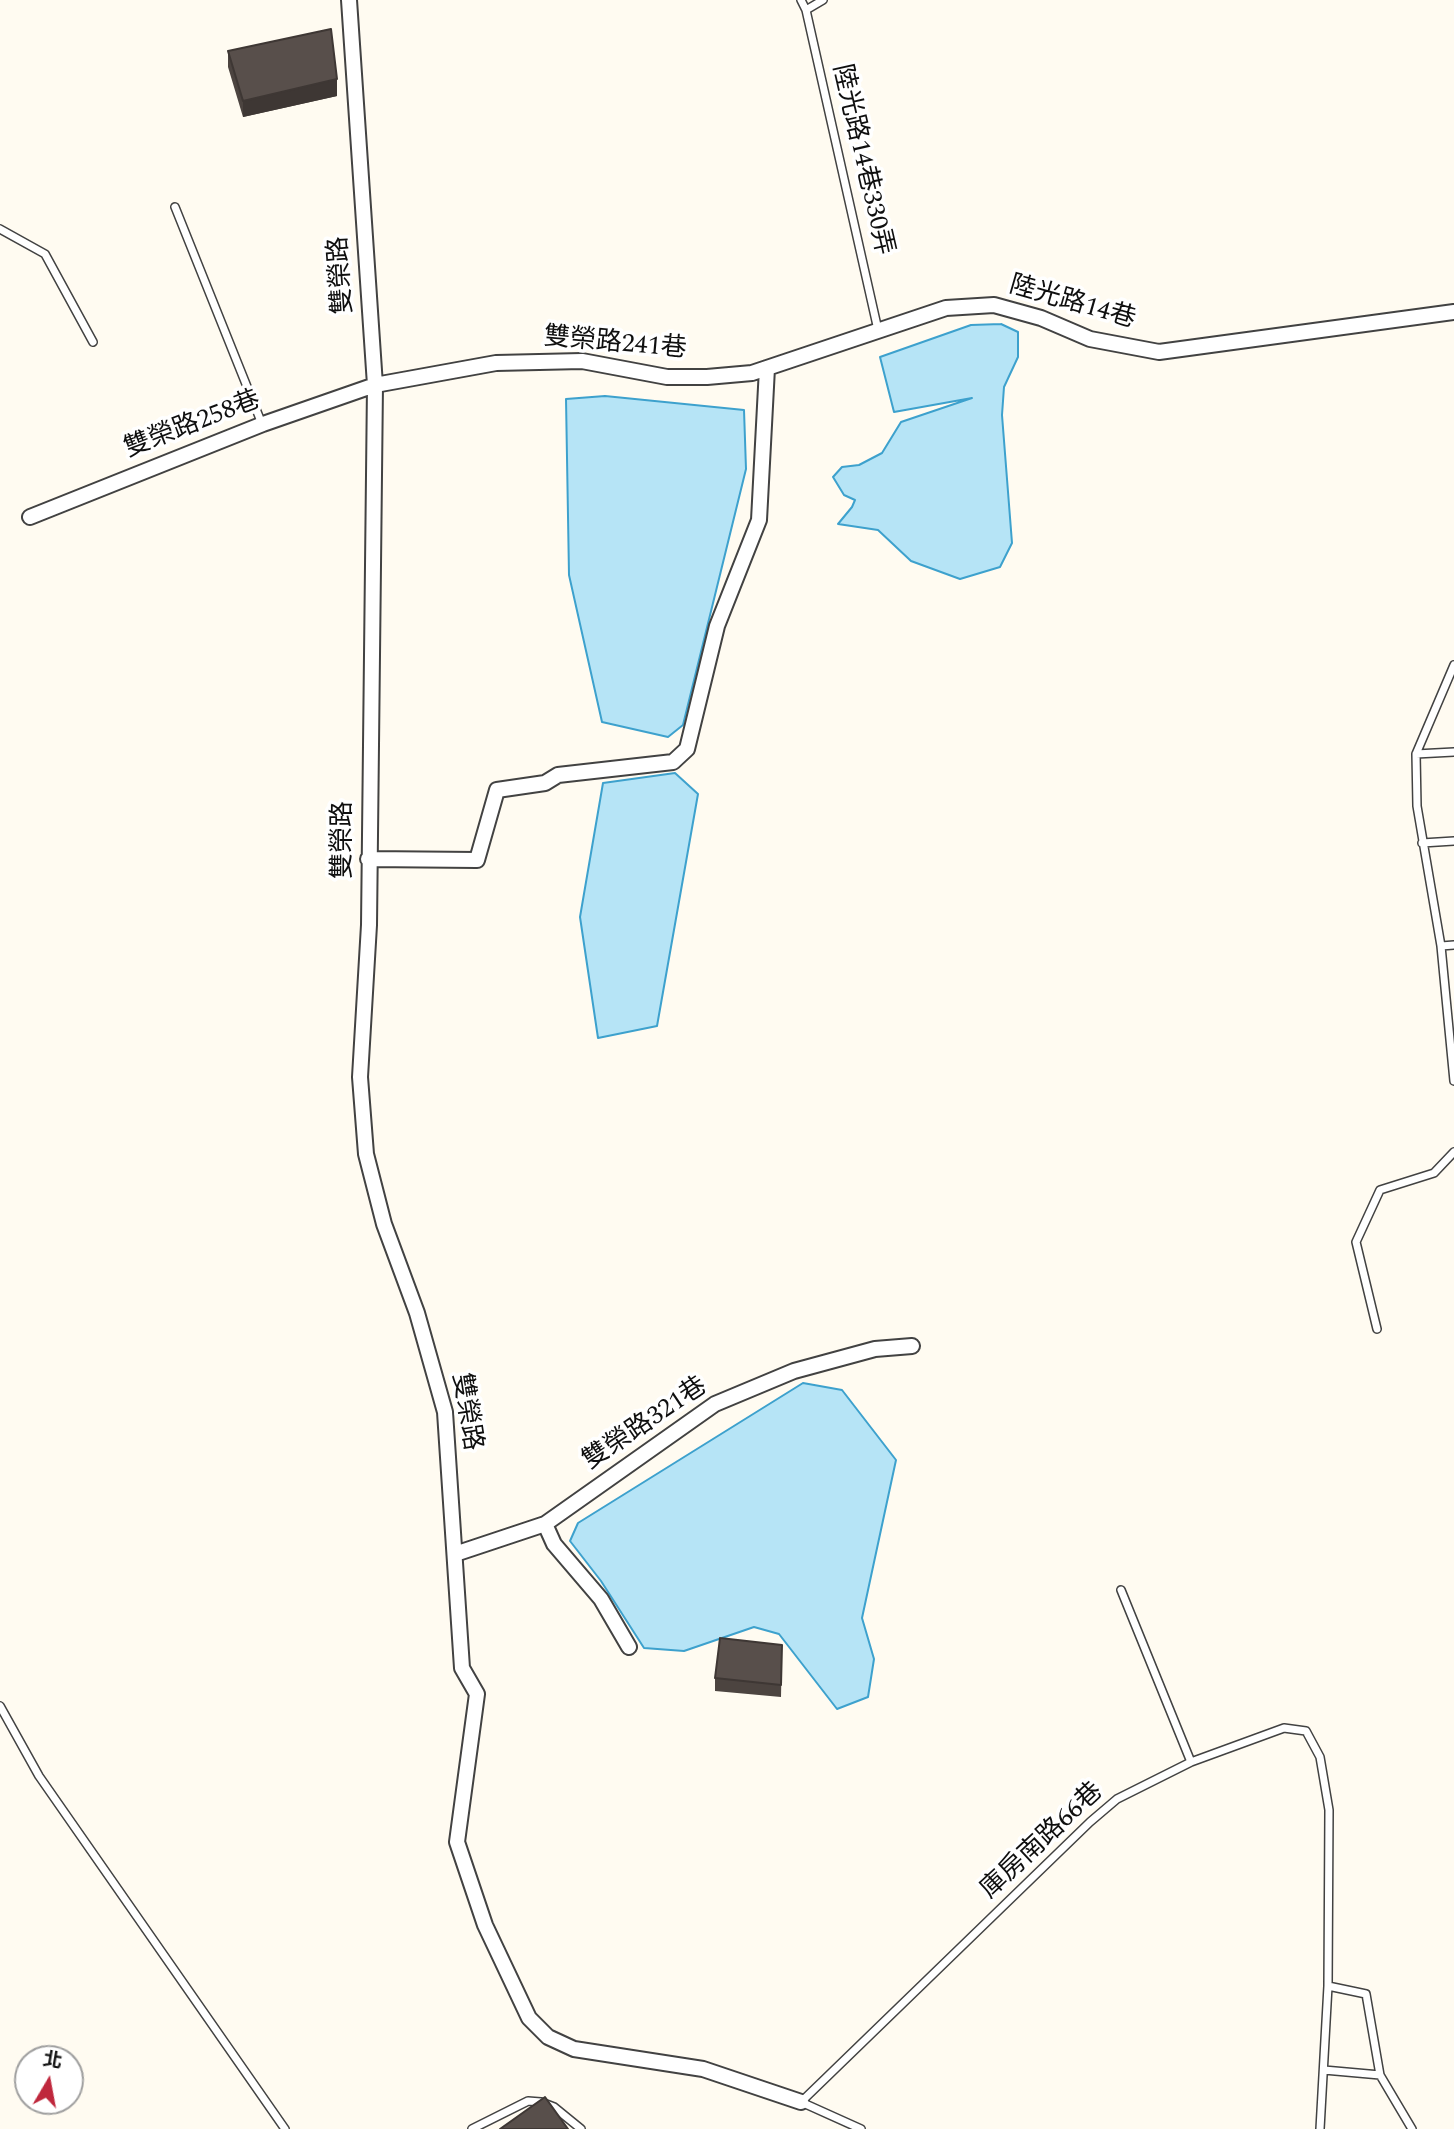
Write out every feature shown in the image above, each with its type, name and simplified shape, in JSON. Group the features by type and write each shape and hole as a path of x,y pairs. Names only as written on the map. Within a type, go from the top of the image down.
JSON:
{"street":[{"name":"雙榮路","path":"349,0 375,385 369,925 360,1077 366,1154 384,1224 417,1314 445,1412 462,1668 477,1694 457,1842 485,1925 528,2018 548,2037 573,2049 703,2069 802,2102"},
{"name":"陸光路14巷","path":"767,368 946,308 994,305 1041,318 1090,339 1159,352 1454,312"},
{"name":"雙榮路241巷","path":"375,385 496,363 582,362 667,377 752,373 767,368"},
{"path":"368,859 477,860 497,790 545,783 558,775 673,762 687,749 717,626 759,520 767,368"},
{"name":"雙榮路258巷","path":"30,517 263,425 375,385"},
{"name":"雙榮路321巷","path":"455,1554 545,1524 715,1404 794,1371 875,1349 912,1346"},
{"path":"545,1524 554,1544 601,1599 629,1647"}],"lane":[{"name":"陸光路14巷330弄","path":"801,0 806,10 878,330"},
{"path":"806,10 823,0"},
{"path":"175,207 263,425"},
{"path":"0,229 45,254 93,342"},
{"path":"1454,665 1416,754 1417,806 1441,946 1454,1081"},
{"path":"1416,754 1454,751"},
{"path":"1422,844 1454,841"},
{"path":"1441,946 1454,945"},
{"path":"1377,1329 1356,1242 1380,1190 1434,1174 1454,1152"},
{"path":"1121,1590 1191,1762"},
{"path":"0,1706 39,1776 285,2129"},
{"name":"庫房南路66巷","path":"802,2102 1090,1822 1117,1799 1191,1762 1284,1728 1306,1731 1320,1757 1329,1810 1328,1986 1320,2129"},
{"path":"1328,1986 1366,1994 1380,2075 1412,2129"},
{"path":"1324,2070 1380,2075"},
{"path":"472,2129 528,2101 554,2107 581,2129"},
{"path":"802,2102 861,2129"}],"water":[{"path":"1001,324 1018,332 1018,357 1004,387 1002,415 1012,543 1000,567 960,579 911,561 878,530 838,524 855,500 844,495 833,477 842,467 859,465 882,453 901,422 972,398 894,412 880,357 971,325"},
{"path":"605,396 744,410 746,469 683,725 668,737 602,722 569,575 566,399"},
{"path":"675,773 698,794 657,1026 598,1038 580,917 603,783"},
{"path":"803,1383 842,1390 896,1460 862,1618 874,1659 868,1697 837,1709 779,1634 754,1627 684,1651 644,1648 601,1581 570,1541 578,1523"}],"building":[{"path":"331,29 337,79 243,101 228,51"},
{"path":"720,1638 782,1645 781,1685 715,1678"},
{"path":"545,2097 568,2129 500,2129"}]}
